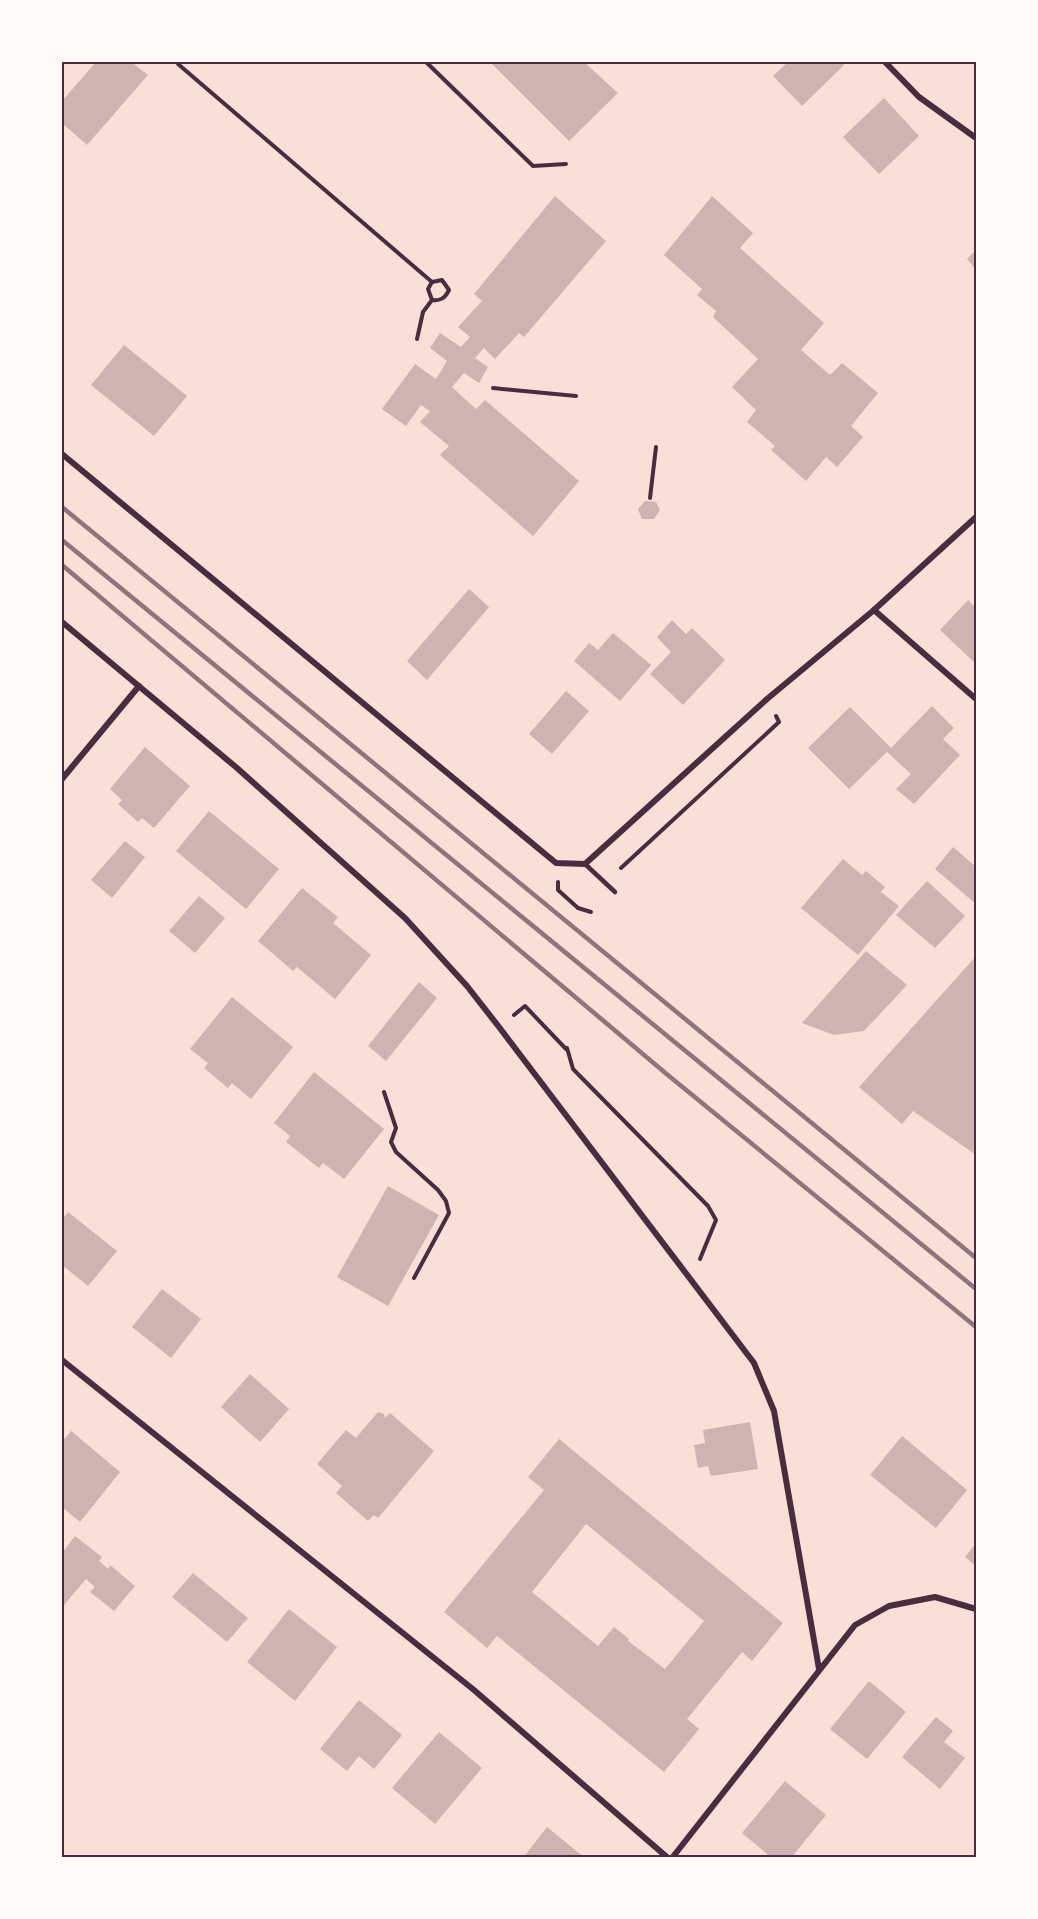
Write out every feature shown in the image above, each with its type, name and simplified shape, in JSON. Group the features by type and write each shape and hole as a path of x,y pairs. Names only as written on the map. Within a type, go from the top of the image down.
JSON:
{"street":[{"path":"885,62 920,97 976,138"},
{"path":"62,454 556,863 585,864 767,699 874,610 976,517"},
{"path":"874,610 976,699"},
{"path":"62,622 237,768 405,918 467,986 754,1363 774,1412 819,1670"},
{"path":"62,779 139,686"},
{"path":"62,1360 474,1690 670,1857 855,1625 889,1606 935,1597 976,1610"}],"lane":[{"path":"585,864 615,892"}],"path":[{"path":"178,62 177,64 432,282"},
{"path":"426,62 533,166 566,164"},
{"path":"442,280 449,290 446,296 439,300 432,300 428,289 432,282 442,280"},
{"path":"417,339 423,312 432,300"},
{"path":"493,388 576,396"},
{"path":"650,498 656,447"},
{"path":"621,868 779,722 767,699"},
{"path":"556,863 558,890 578,908 591,912"},
{"path":"525,1006 567,1049 573,1069 708,1206 716,1221 692,1279"},
{"path":"384,1092 396,1128 391,1142 396,1152 438,1190 446,1201 449,1214 414,1278"}],"building":[{"path":"96,62 131,62 148,75 87,145 62,123 62,101"},
{"path":"490,62 584,62 618,93 569,141"},
{"path":"788,62 841,62 844,65 802,106 773,76"},
{"path":"884,98 919,136 879,174 843,137"},
{"path":"555,196 606,241 524,337 519,333 495,359 484,348 475,358 488,367 479,383 464,373 452,387 476,409 485,400 579,481 533,536 440,455 449,446 420,422 430,411 421,405 406,426 382,409 415,364 436,379 447,361 430,348 440,333 461,347 470,337 458,327 482,301 474,294"},
{"path":"712,196 753,233 740,248 824,323 801,350 830,375 842,363 878,393 851,426 863,437 837,467 826,457 806,481 771,450 775,446 747,422 756,410 732,387 758,359 713,317 716,311 697,295 702,289 664,255"},
{"path":"976,250 976,270 967,259"},
{"path":"124,345 187,396 154,436 91,385"},
{"path":"645,501 656,502 660,510 654,519 642,519 638,509"},
{"path":"469,589 489,607 427,680 407,661"},
{"path":"968,600 976,608 976,664 940,630"},
{"path":"672,620 686,634 692,628 725,660 683,705 650,674 671,652 657,637"},
{"path":"613,633 651,665 620,701 574,661 589,643 598,650"},
{"path":"566,691 589,711 552,754 529,734"},
{"path":"932,706 954,728 943,739 960,755 914,804 896,789 911,774 887,752 849,789 808,748 850,707 891,748"},
{"path":"145,747 190,786 154,828 142,818 138,822 118,804 122,800 110,789"},
{"path":"209,811 279,869 246,909 176,851"},
{"path":"125,841 145,857 112,898 91,880"},
{"path":"953,847 976,867 976,904 935,869"},
{"path":"843,859 862,875 866,871 885,887 881,892 899,906 858,955 801,908"},
{"path":"927,881 965,916 935,948 896,915"},
{"path":"302,888 338,917 333,923 371,955 335,999 297,967 293,971 258,941"},
{"path":"199,896 225,918 195,953 169,931"},
{"path":"866,951 907,985 864,1031 834,1035 802,1023"},
{"path":"976,956 976,1155 913,1111 902,1124 859,1087"},
{"path":"419,982 437,998 386,1061 368,1046"},
{"path":"232,997 293,1047 251,1099 232,1083 228,1088 204,1068 208,1063 190,1049"},
{"path":"314,1072 384,1129 344,1179 323,1163 319,1168 286,1142 290,1136 274,1123"},
{"path":"388,1186 439,1215 388,1306 337,1277"},
{"path":"68,1212 117,1251 88,1286 62,1265 62,1220"},
{"path":"162,1289 201,1319 171,1358 132,1327"},
{"path":"250,1374 289,1409 260,1442 221,1407"},
{"path":"378,1412 384,1414 385,1418 390,1413 434,1451 378,1518 374,1515 368,1521 336,1493 342,1486 317,1464 346,1430 356,1438"},
{"path":"750,1422 758,1469 711,1476 708,1466 698,1468 694,1445 705,1443 703,1430"},
{"path":"71,1431 120,1472 80,1522 62,1507 62,1442"},
{"path":"902,1436 967,1490 936,1528 870,1475"},
{"path":"559,1439 783,1623 752,1661 742,1652 687,1719 699,1729 664,1772 497,1636 487,1648 444,1612 544,1490 528,1477","holes":["586,1524 704,1621 665,1669 628,1641 629,1639 614,1627 598,1646 532,1592"]},
{"path":"75,1536 102,1557 99,1561 108,1569 110,1565 135,1586 114,1611 90,1592 95,1587 86,1579 64,1605 62,1603 62,1553"},
{"path":"976,1543 976,1566 965,1557"},
{"path":"193,1573 248,1618 227,1642 172,1597"},
{"path":"289,1609 337,1647 295,1701 247,1662"},
{"path":"869,1681 906,1712 867,1759 830,1729"},
{"path":"359,1700 402,1735 374,1769 359,1756 347,1771 320,1749"},
{"path":"936,1717 953,1731 944,1742 965,1758 940,1789 902,1757"},
{"path":"439,1732 482,1768 435,1824 392,1788"},
{"path":"785,1781 826,1815 791,1858 772,1858 742,1833"},
{"path":"547,1827 585,1858 523,1858"}],"railway":[{"path":"62,507 976,1258"},
{"path":"62,540 976,1289"},
{"path":"62,565 669,1076 976,1327"}]}
